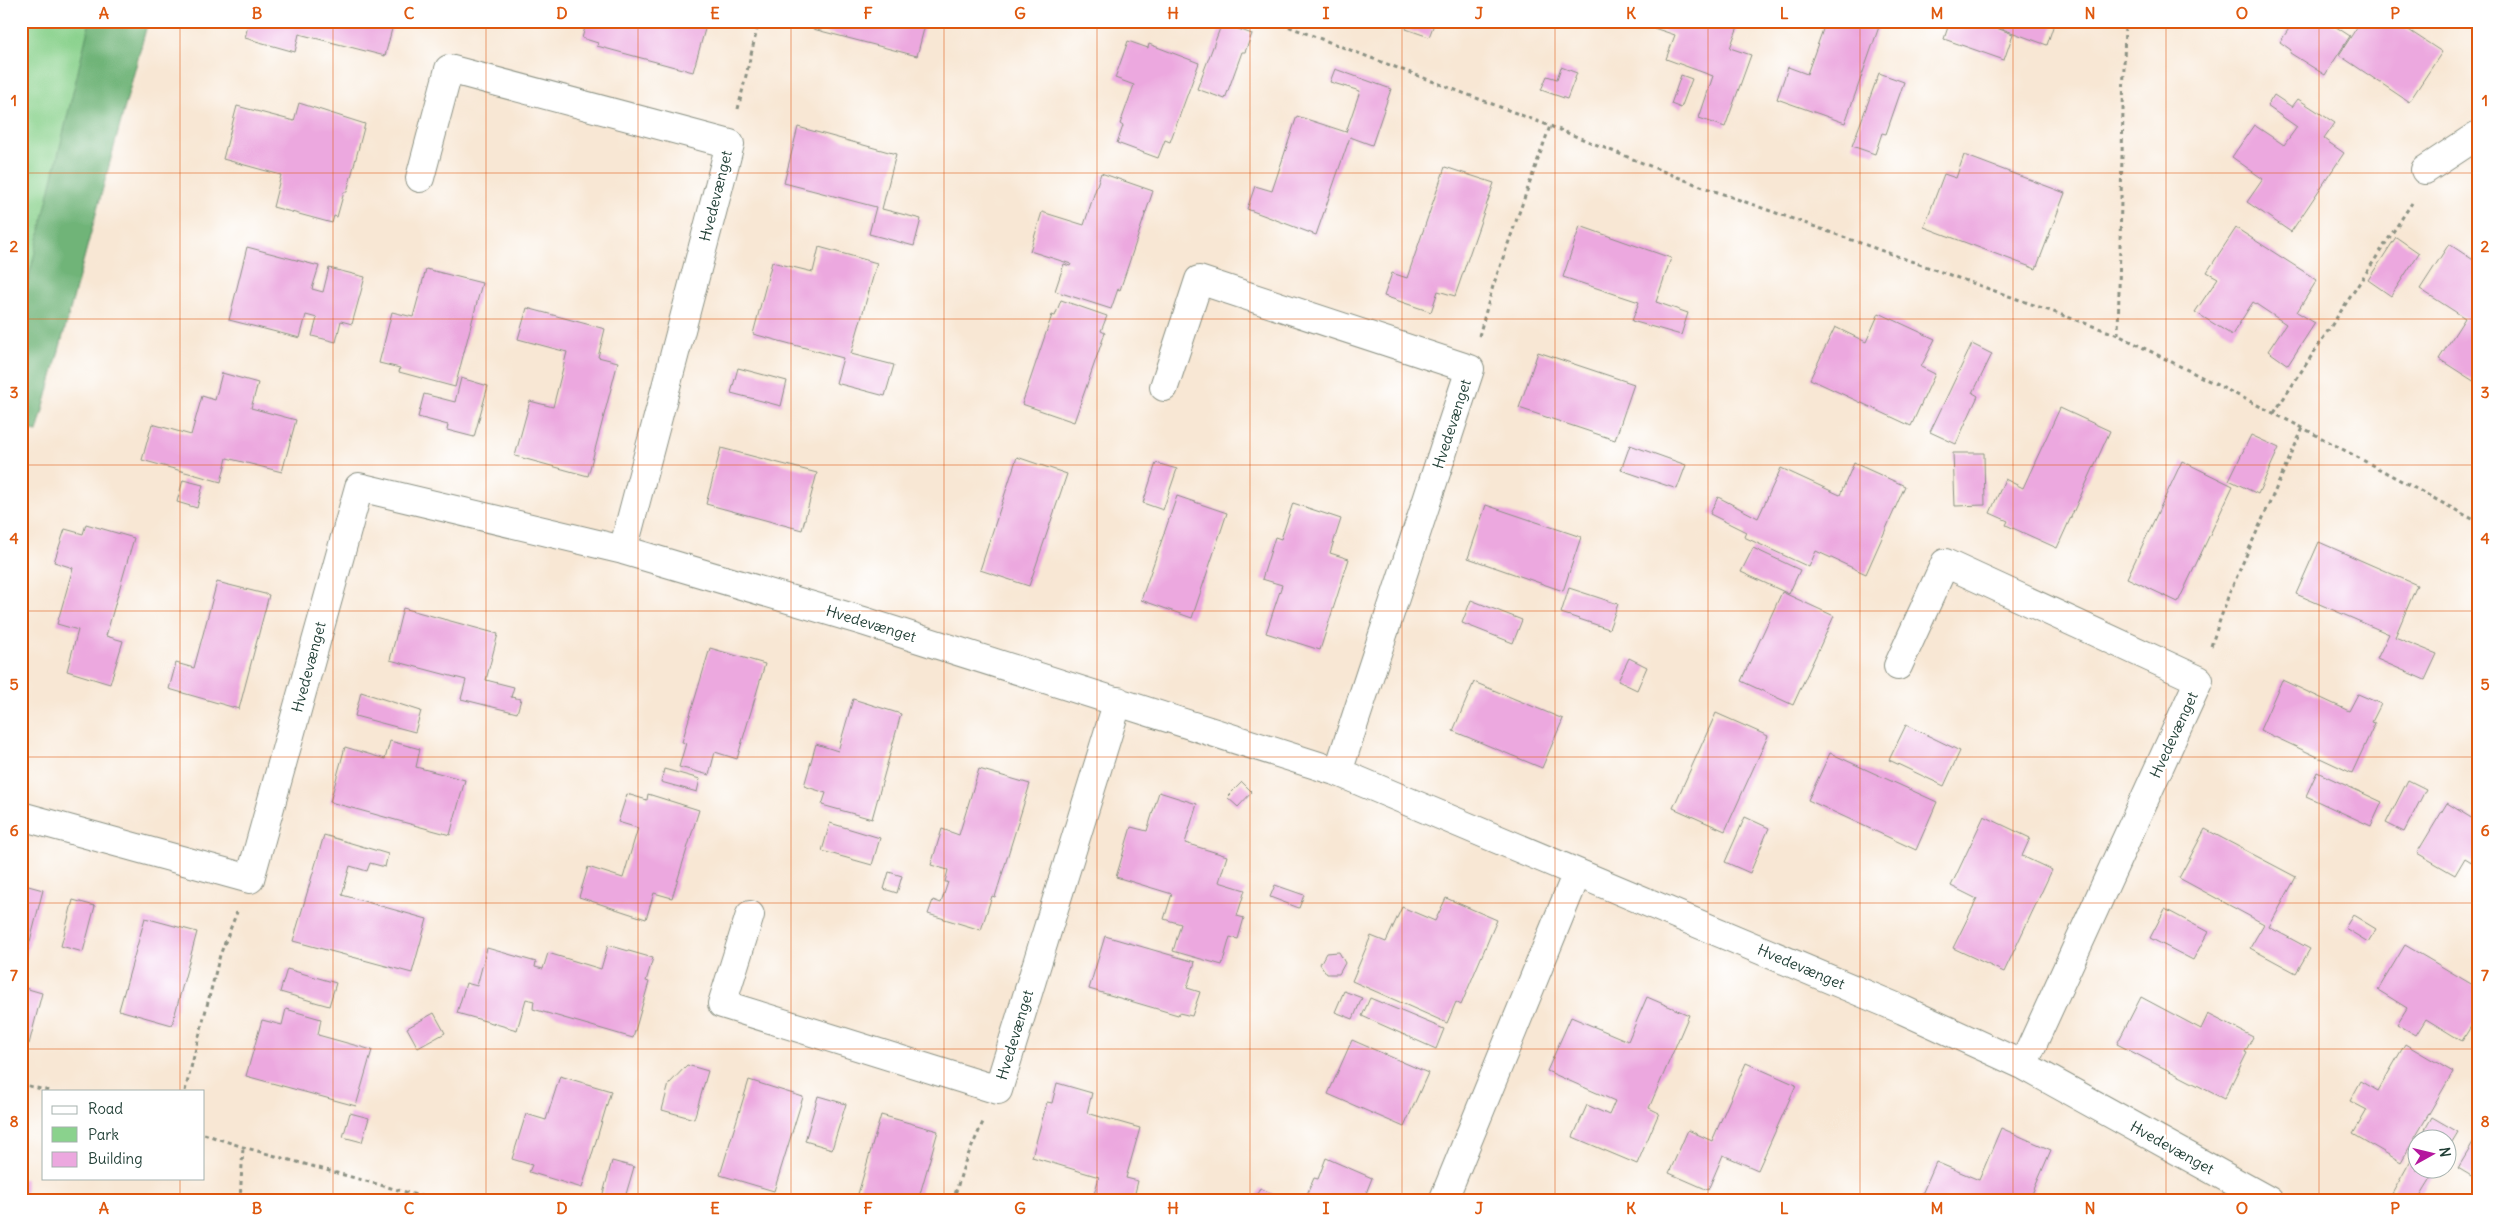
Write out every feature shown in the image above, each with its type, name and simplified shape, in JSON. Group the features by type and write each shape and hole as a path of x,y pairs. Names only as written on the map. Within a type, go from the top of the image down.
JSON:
{"street":[{"name":"Hvedevænget","path":"420,178 448,69 730,144 623,550"},
{"path":"2425,170 2478,134"},
{"name":"Hvedevænget","path":"1164,387 1199,280 1470,369 1338,772"},
{"name":"Hvedevænget","path":"250,879 359,487 623,550 863,621 1338,772 1903,1010 2023,1066 2269,1201"},
{"name":"Hvedevænget","path":"1898,666 1946,563 2199,680 2023,1066"},
{"name":"Hvedevænget","path":"750,915 722,1004 998,1090 1118,701"},
{"path":"21,816 250,879"},
{"path":"1444,1201 1577,873"}],"path":[{"path":"730,144 759,21"},
{"path":"1274,21 1550,126 1695,184 2118,335 2302,428 2478,522"},
{"path":"2118,335 2125,21"},
{"path":"1470,369 1493,286 1550,126"},
{"path":"2274,414 2413,202 2425,170"},
{"path":"2199,680 2229,594 2302,428"},
{"path":"185,1090 220,955 250,879"},
{"path":"21,1084 45,1090"},
{"path":"953,1201 965,1162 998,1090"},
{"path":"205,1134 242,1147 438,1201"},
{"path":"240,1201 242,1147"}],"green space":[{"path":"21,21 148,21 37,432 21,428"},
{"path":"90,21 148,21 37,432 21,428 21,311"}],"building":[{"path":"249,21 394,21 385,56 299,34 295,52 245,38"},
{"path":"587,21 707,22 693,72 597,46 598,43 582,38"},
{"path":"815,21 926,21 917,56 813,29"},
{"path":"1409,21 1428,21 1434,24 1429,37 1406,29"},
{"path":"1549,21 1567,21 1565,27"},
{"path":"1653,21 1740,21 1730,48 1751,55 1725,127 1699,118 1713,76 1666,59 1675,35 1651,27"},
{"path":"1826,21 1873,21 1880,24 1845,123 1777,99 1788,67 1807,74"},
{"path":"1950,21 1977,21 2013,34 2004,60 1944,39"},
{"path":"1999,21 2055,21 2047,45 1997,27"},
{"path":"2294,21 2327,21 2350,36 2325,75 2290,53 2291,50 2280,42"},
{"path":"2361,21 2395,21 2442,52 2409,102 2339,55"},
{"path":"1222,23 1252,34 1245,52 1242,52 1225,99 1197,89"},
{"path":"1128,41 1148,48 1149,44 1199,63 1170,142 1165,140 1158,158 1117,143 1123,126 1120,124 1134,85 1115,78"},
{"path":"1561,67 1577,73 1567,99 1541,90 1547,76 1557,79"},
{"path":"1335,69 1391,89 1372,145 1350,137 1316,235 1247,209 1255,186 1272,191 1297,116 1346,132 1360,91 1330,82"},
{"path":"1879,73 1904,82 1886,134 1882,133 1875,154 1852,146"},
{"path":"1681,75 1692,79 1681,108 1671,104"},
{"path":"2274,95 2292,107 2298,99 2335,123 2324,139 2344,153 2291,232 2247,202 2263,179 2232,157 2254,125 2284,145 2297,127 2267,106"},
{"path":"299,103 365,124 347,192 344,192 337,217 334,216 332,223 273,207 281,175 223,159 237,106 294,121"},
{"path":"798,127 896,154 882,209 921,219 914,246 869,234 876,207 784,183"},
{"path":"1964,155 2065,193 2036,269 1924,227 1944,174 1956,178"},
{"path":"1445,167 1494,183 1455,296 1438,291 1431,312 1384,296 1392,273 1407,278"},
{"path":"1101,173 1153,191 1120,290 1118,289 1111,309 1055,291 1064,264 1070,266 1071,264 1030,251 1042,212 1084,225"},
{"path":"1580,226 1671,258 1656,302 1688,313 1681,335 1632,321 1639,302 1563,277"},
{"path":"2236,228 2317,280 2297,312 2315,323 2288,365 2268,351 2286,324 2253,302 2232,335 2195,312 2218,278 2207,272"},
{"path":"2396,237 2419,253 2391,296 2368,280"},
{"path":"2449,244 2478,263 2478,378 2475,382 2439,359 2465,318 2420,289"},
{"path":"247,247 319,266 312,289 323,292 329,268 365,277 352,324 341,321 336,342 312,336 317,318 306,315 300,338 229,320"},
{"path":"819,247 877,263 851,354 894,365 885,396 836,383 843,358 753,334 772,262 813,272"},
{"path":"426,269 482,283 455,387 399,372 400,368 379,363 392,312 413,317"},
{"path":"1061,300 1107,316 1101,331 1105,333 1074,422 1022,404 1052,315 1055,316"},
{"path":"527,308 605,329 598,357 618,362 588,476 515,456 530,401 553,407 567,352 518,339"},
{"path":"1879,313 1935,339 1921,367 1935,374 1911,426 1810,379 1835,327 1866,342"},
{"path":"1972,344 1992,354 1973,393 1978,396 1956,444 1930,432"},
{"path":"1538,352 1634,384 1615,440 1519,408"},
{"path":"738,368 787,381 781,406 731,393"},
{"path":"222,373 258,383 251,408 296,420 282,472 227,458 221,482 142,460 152,424 191,435 202,396 215,400"},
{"path":"461,378 488,386 474,437 447,430 448,425 418,417 424,394 455,402"},
{"path":"2060,408 2110,431 2057,548 2006,525 2008,521 1990,513 2005,479 2023,488"},
{"path":"2251,435 2279,448 2258,494 2229,480"},
{"path":"1630,445 1686,465 1677,489 1621,470"},
{"path":"721,448 817,473 802,530 706,504"},
{"path":"1953,453 1984,453 1985,505 1955,506"},
{"path":"1017,457 1067,474 1029,586 980,570"},
{"path":"2182,461 2233,486 2178,602 2127,578"},
{"path":"1156,463 1177,469 1163,510 1143,503"},
{"path":"1854,463 1905,486 1866,574 1816,551 1809,567 1744,537 1746,532 1710,514 1718,497 1758,518 1781,468 1840,495"},
{"path":"183,480 203,485 197,508 177,502"},
{"path":"1177,496 1227,513 1192,618 1141,600"},
{"path":"1293,503 1341,519 1330,553 1349,559 1320,650 1266,633 1282,585 1262,579 1275,537 1281,539"},
{"path":"1486,505 1581,537 1563,591 1468,558"},
{"path":"86,524 134,538 106,636 123,641 110,684 67,671 78,630 57,624 73,568 54,562 65,529 83,534"},
{"path":"2319,542 2417,585 2395,637 2437,654 2425,680 2377,659 2389,634 2296,594"},
{"path":"1753,548 1800,570 1789,594 1741,572"},
{"path":"217,582 269,595 239,709 169,689 176,663 194,668"},
{"path":"1569,588 1618,604 1609,629 1561,613"},
{"path":"1782,592 1834,616 1793,705 1741,681"},
{"path":"1471,600 1522,620 1513,643 1462,623"},
{"path":"403,608 498,634 486,680 514,687 511,697 521,699 517,713 461,699 466,680 390,660"},
{"path":"710,648 765,664 737,759 715,752 709,775 679,767 686,743 682,742"},
{"path":"1629,658 1647,667 1637,690 1618,681"},
{"path":"2282,680 2349,711 2358,694 2381,704 2372,722 2375,723 2352,773 2260,730"},
{"path":"1474,682 1563,719 1542,768 1453,731"},
{"path":"361,692 421,711 415,732 355,716"},
{"path":"853,699 901,714 872,819 822,805 826,793 804,786 816,744 838,751"},
{"path":"1716,713 1768,736 1725,831 1673,808"},
{"path":"1906,725 1960,751 1944,786 1889,760"},
{"path":"390,741 420,749 416,767 465,780 450,835 330,802 345,747 385,759"},
{"path":"1830,753 1937,802 1916,850 1808,800"},
{"path":"664,769 700,779 697,792 661,782"},
{"path":"979,769 1030,784 995,897 992,896 981,930 928,914 933,900 941,903 948,882 945,882 948,870 931,865 942,829 959,835"},
{"path":"2317,772 2382,802 2371,826 2306,796"},
{"path":"2408,780 2426,789 2404,832 2386,823"},
{"path":"1242,782 1252,792 1238,807 1227,797"},
{"path":"1159,792 1197,804 1185,843 1227,856 1219,882 1245,890 1237,916 1244,918 1238,939 1230,937 1222,965 1173,951 1181,924 1164,919 1172,894 1116,877 1131,827 1147,831"},
{"path":"627,794 647,800 648,794 699,810 672,898 654,893 646,919 579,897 588,867 623,878 638,828 618,822"},
{"path":"2447,803 2473,819 2478,811 2478,866 2465,858 2455,875 2417,853"},
{"path":"1984,816 2030,838 2022,856 2052,870 2004,972 1953,948 1977,899 1951,886"},
{"path":"1745,817 1769,828 1750,873 1725,862"},
{"path":"830,823 880,838 872,865 822,851"},
{"path":"2205,829 2296,877 2269,927 2310,949 2296,973 2250,948 2264,924 2179,878"},
{"path":"324,835 388,854 385,867 370,863 367,871 350,866 342,895 427,919 412,973 293,941"},
{"path":"889,872 902,876 897,893 884,889"},
{"path":"21,884 43,890 22,973 21,973"},
{"path":"1275,885 1304,895 1299,908 1270,897"},
{"path":"1446,898 1497,920 1461,1005 1456,1002 1447,1023 1352,981 1371,936 1386,942 1402,907 1435,921"},
{"path":"73,900 95,906 83,952 61,946"},
{"path":"2165,909 2208,932 2193,960 2150,938"},
{"path":"2353,915 2376,929 2368,942 2345,928"},
{"path":"145,918 197,932 172,1025 119,1010"},
{"path":"1105,936 1195,962 1187,988 1200,992 1192,1016 1179,1013 1178,1015 1089,989"},
{"path":"608,945 653,958 646,981 649,982 633,1038 533,1009 534,1001 526,999 517,1030 457,1013 466,983 477,986 487,948 536,962 535,967 543,969 548,953 601,969"},
{"path":"2405,945 2478,988 2478,1015 2462,1041 2426,1019 2416,1035 2397,1024 2407,1008 2378,990"},
{"path":"1339,952 1345,963 1339,974 1327,974 1320,964 1326,953"},
{"path":"287,969 336,983 329,1006 280,992"},
{"path":"21,987 42,993 29,1044 21,1042"},
{"path":"1344,991 1362,998 1353,1019 1335,1012"},
{"path":"1647,997 1689,1015 1649,1108 1659,1113 1637,1164 1573,1137 1587,1105 1609,1115 1615,1101 1547,1071 1571,1017 1628,1041"},
{"path":"2141,997 2201,1029 2208,1014 2253,1037 2224,1099 2117,1044"},
{"path":"1370,998 1444,1029 1436,1049 1362,1016"},
{"path":"286,1009 321,1019 318,1035 372,1050 356,1106 246,1076 262,1020 282,1025"},
{"path":"434,1013 445,1033 418,1048 407,1028"},
{"path":"1352,1040 1428,1073 1404,1127 1328,1094"},
{"path":"2405,1044 2453,1072 2419,1130 2406,1130 2406,1153 2401,1162 2353,1134 2367,1110 2350,1101 2361,1081 2378,1091"},
{"path":"1746,1063 1796,1085 1758,1170 1723,1155 1708,1190 1669,1173 1688,1130 1712,1141"},
{"path":"687,1065 708,1071 694,1119 662,1110 669,1084"},
{"path":"560,1076 611,1091 582,1188 529,1172 532,1165 512,1159 526,1114 546,1120"},
{"path":"749,1080 803,1097 774,1191 720,1175"},
{"path":"1057,1083 1092,1093 1087,1113 1140,1128 1126,1178 1138,1181 1133,1201 1104,1201 1093,1198 1099,1177 1032,1157 1047,1102 1052,1103"},
{"path":"818,1096 846,1104 832,1149 805,1141"},
{"path":"350,1113 369,1118 362,1142 343,1137"},
{"path":"881,1115 938,1131 918,1201 856,1201"},
{"path":"2432,1117 2455,1130 2425,1130"},
{"path":"2001,1128 2051,1150 2029,1201 1919,1201 1936,1162 1979,1180"},
{"path":"2478,1135 2478,1180 2458,1168"},
{"path":"1326,1158 1372,1178 1363,1201 1304,1201 1314,1178 1318,1179"},
{"path":"612,1161 634,1167 624,1201 601,1201"},
{"path":"2406,1169 2406,1180 2430,1180 2417,1201 2388,1201"},
{"path":"21,1179 26,1179 26,1201 21,1201"},
{"path":"1260,1188 1289,1201 1254,1201"}]}
